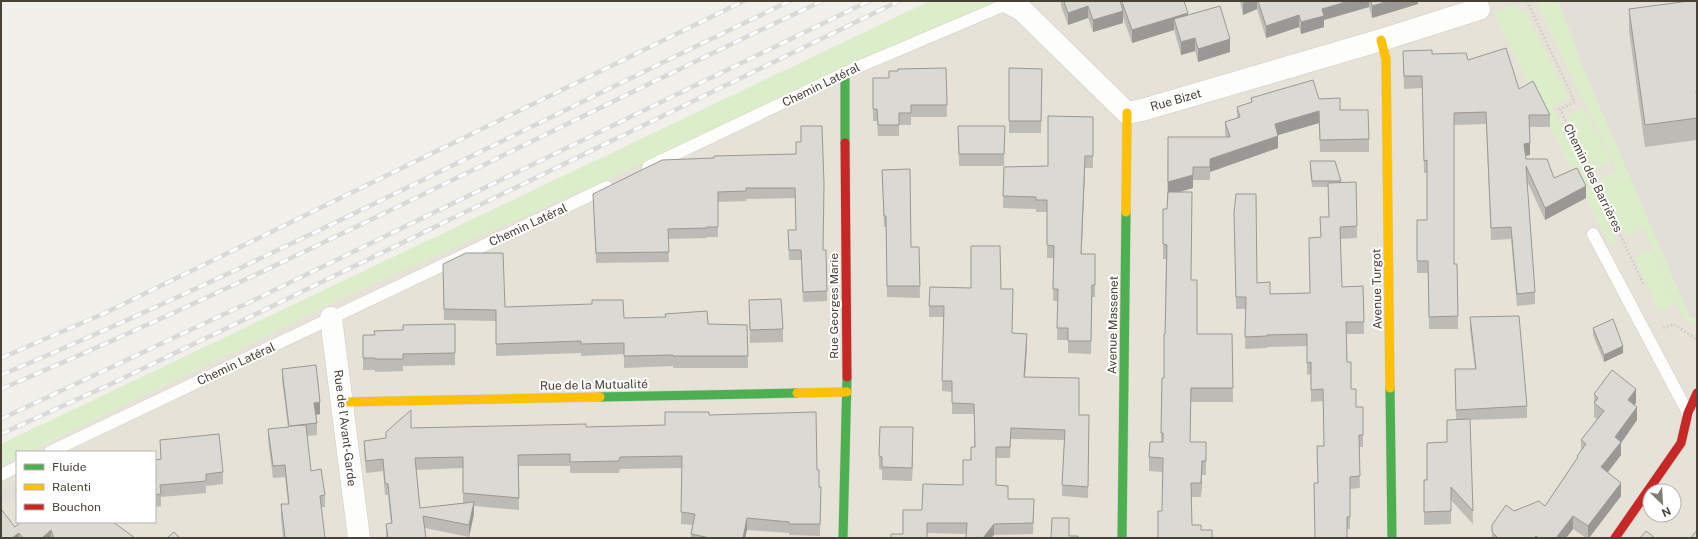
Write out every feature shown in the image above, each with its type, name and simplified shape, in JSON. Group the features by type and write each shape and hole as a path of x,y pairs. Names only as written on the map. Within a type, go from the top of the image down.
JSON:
{"street":[{"path":"1009,2 1022,10 1127,113"},
{"name":"Rue Bizet","path":"1127,113 1142,110 1479,10"},
{"name":"Avenue Turgot","path":"1381,40 1386,59 1392,538"},
{"name":"Rue Georges Marie","path":"843,538 847,392 845,74"},
{"name":"Avenue Massenet","path":"1122,538 1127,113"},
{"name":"Rue de l'Avant-Garde","path":"331,318 359,538"},
{"name":"Rue de la Mutualité","path":"342,402 847,392"},
{"path":"1681,443 1688,413 1697,393"},
{"path":"1615,538 1681,443 1692,433"}],"lane":[{"name":"Chemin Latéral","path":"634,174 858,67 1009,2"},
{"name":"Chemin Latéral","path":"52,451 620,181"},
{"name":"Chemin des Barrières","path":"1593,234 1688,413"},
{"path":"1,475 16,468"}],"path":[{"name":"Chemin des Barrières","path":"1528,1 1576,102 1560,109 1644,286"},
{"path":"1660,321 1663,328 1674,324 1697,340"}],"shaded area":[{"path":"971,1 1558,1 1585,73 1690,318 1697,318 1697,538 1,538 1,466 16,458 16,523 156,523 156,451 31,451 348,295"},
{"path":"1558,1 1697,1 1697,318 1690,318 1585,73"},
{"path":"16,481 16,500 1,503 1,488"}],"green space":[{"path":"930,1 1006,1 348,295 31,451 16,451 16,458 2,465 1,444"},
{"path":"1536,1 1558,1 1585,73 1690,318 1697,318 1697,324 1685,321 1643,227 1626,236 1599,180 1617,171"},
{"path":"1512,5 1527,15 1569,98 1552,106 1617,242 1610,245 1494,14"},
{"path":"1584,108 1611,162 1594,170 1567,116"},
{"path":"1651,249 1676,303 1659,311 1634,257"}],"building":[{"path":"1064,1 1120,1 1123,11 1093,20 1088,6 1068,13"},
{"path":"1184,1 1188,13 1132,30 1122,2"},
{"path":"1258,1 1349,1 1322,9 1324,16 1301,22 1299,15 1266,26"},
{"path":"1371,1 1389,1 1372,6"},
{"path":"1697,1 1697,118 1645,125 1629,9"},
{"path":"1220,6 1230,39 1198,49 1195,38 1181,42 1174,19"},
{"path":"1506,48 1519,89 1533,81 1550,115 1529,115 1530,143 1524,144 1526,159 1547,159 1554,178 1577,168 1586,186 1545,208 1526,166 1535,292 1517,294 1511,227 1491,228 1486,112 1454,113 1454,264 1457,264 1458,316 1429,317 1428,261 1417,261 1417,220 1427,220 1427,160 1424,161 1422,76 1404,76 1403,51 1432,50 1432,54 1466,53 1468,60"},
{"path":"946,68 947,105 911,105 911,113 899,113 899,125 878,125 877,109 873,109 873,78 889,78 889,71 898,71 898,69"},
{"path":"1009,68 1042,69 1041,121 1009,121"},
{"path":"1313,80 1319,99 1340,98 1340,110 1368,110 1369,139 1320,140 1319,111 1275,124 1278,136 1210,159 1210,167 1193,167 1193,175 1168,182 1168,137 1230,137 1225,122 1240,117 1237,107 1252,102 1251,98"},
{"path":"1048,116 1093,117 1093,156 1085,156 1081,254 1095,254 1095,285 1092,285 1091,341 1068,341 1068,328 1057,328 1058,289 1053,289 1054,246 1047,245 1047,200 1036,200 1036,197 1003,196 1004,167 1048,166"},
{"path":"801,126 822,126 824,184 823,250 826,250 827,291 803,292 801,250 789,250 788,230 796,230 795,188 746,188 746,191 718,192 718,227 668,229 669,252 596,253 593,194 662,160 714,158 714,156 796,154 796,142 801,142"},
{"path":"958,126 1005,126 1004,154 959,154"},
{"path":"1310,161 1335,161 1341,181 1312,181"},
{"path":"910,169 911,247 919,247 920,286 887,286 886,216 884,216 882,170"},
{"path":"1356,182 1357,226 1340,227 1342,287 1363,286 1364,322 1346,322 1347,362 1351,362 1351,389 1356,389 1356,407 1363,407 1363,435 1359,435 1360,476 1350,477 1350,517 1347,517 1347,538 1315,538 1314,483 1318,483 1317,446 1324,446 1323,389 1311,390 1311,362 1307,363 1307,334 1245,337 1246,297 1236,297 1234,213 1236,194 1256,194 1257,283 1270,282 1270,294 1310,293 1309,238 1321,237 1320,217 1329,217 1328,183"},
{"path":"1168,192 1192,192 1191,280 1197,280 1197,334 1232,334 1233,388 1191,388 1190,442 1206,442 1206,461 1202,461 1201,483 1191,483 1192,525 1201,525 1201,530 1212,530 1212,538 1158,538 1158,511 1162,511 1163,458 1149,457 1150,442 1163,442 1163,433 1161,433 1162,378 1164,378 1167,245 1163,244 1163,209 1167,209"},
{"path":"971,246 1000,246 1001,289 1013,289 1012,333 1027,334 1024,377 1079,378 1079,415 1089,415 1088,487 1062,485 1065,430 1011,428 1010,447 996,447 996,485 1008,486 1008,499 1034,499 1033,523 994,524 983,538 966,538 967,523 927,523 927,538 891,538 891,534 903,534 903,510 922,510 923,484 963,485 963,460 971,460 971,447 975,447 974,404 952,403 952,381 942,381 944,306 929,306 930,287 971,288"},
{"path":"466,253 503,253 505,307 592,304 592,300 623,300 624,318 666,317 665,314 707,311 708,324 747,325 748,356 624,356 624,343 581,344 581,341 496,344 496,310 444,309 443,264"},
{"path":"781,299 783,329 750,330 749,300"},
{"path":"1519,316 1527,406 1456,410 1455,369 1476,369 1470,317"},
{"path":"1613,319 1623,346 1604,355 1593,328"},
{"path":"455,324 455,353 403,354 403,359 363,358 363,335 375,335 374,331 403,330 403,325"},
{"path":"316,365 320,402 314,403 317,423 290,426 306,425 311,471 321,469 325,495 320,496 325,538 285,538 281,504 289,504 285,465 273,466 268,429 289,427 282,369"},
{"path":"1612,370 1636,389 1628,400 1637,407 1615,437 1621,442 1601,467 1621,483 1588,526 1573,516 1556,538 1539,538 1536,536 1534,538 1498,538 1492,532 1492,525 1506,505 1514,511 1539,501 1545,506 1586,444 1581,440 1604,411 1594,403 1598,398 1594,394"},
{"path":"411,410 411,428 586,424 586,427 665,425 665,412 709,412 709,415 816,412 817,470 819,470 819,487 821,487 820,524 789,524 789,522 747,518 743,538 710,538 691,534 695,514 681,512 682,456 620,457 619,461 570,462 570,454 518,455 519,498 463,493 463,457 415,458 420,508 474,502 469,525 423,516 426,538 388,538 386,524 392,523 388,484 385,483 383,459 366,461 364,441 386,438 386,432"},
{"path":"1470,419 1473,511 1451,487 1451,511 1424,512 1424,480 1427,480 1427,443 1447,442 1447,420"},
{"path":"880,427 913,427 912,468 882,467 882,457 879,456"},
{"path":"219,434 223,472 206,474 206,481 160,485 161,494 156,495 156,460 161,459 160,440"},
{"path":"1,509 15,527 20,523 114,523 135,538 54,538 51,530 42,538 23,538 19,533 12,538 1,538"},
{"path":"1052,518 1069,518 1069,536 1078,536 1078,538 1051,538"},
{"path":"1697,530 1697,538 1691,538"},
{"path":"1646,531 1655,538 1640,538"},
{"path":"174,532 180,538 167,538"}],"railway":[{"path":"1,358 105,313 744,1"},
{"path":"1,375 101,332 299,240 790,1"},
{"path":"1,389 208,297 822,1"},
{"path":"1,419 252,301 869,1"},
{"path":"1,434 113,383 899,1"}],"traffic: fast":[{"path":"845,74 845,143"},
{"path":"1122,538 1126,212"},
{"path":"843,538 847,377"},
{"path":"1390,388 1392,538"},
{"path":"600,397 797,393"}],"traffic: slow":[{"path":"1381,40 1386,59 1390,388"},
{"path":"1126,212 1127,113"},
{"path":"797,393 847,392"},
{"path":"342,402 600,397"}],"traffic: jam":[{"path":"845,143 847,377"},
{"path":"1615,538 1681,443 1688,413 1697,393"}]}
